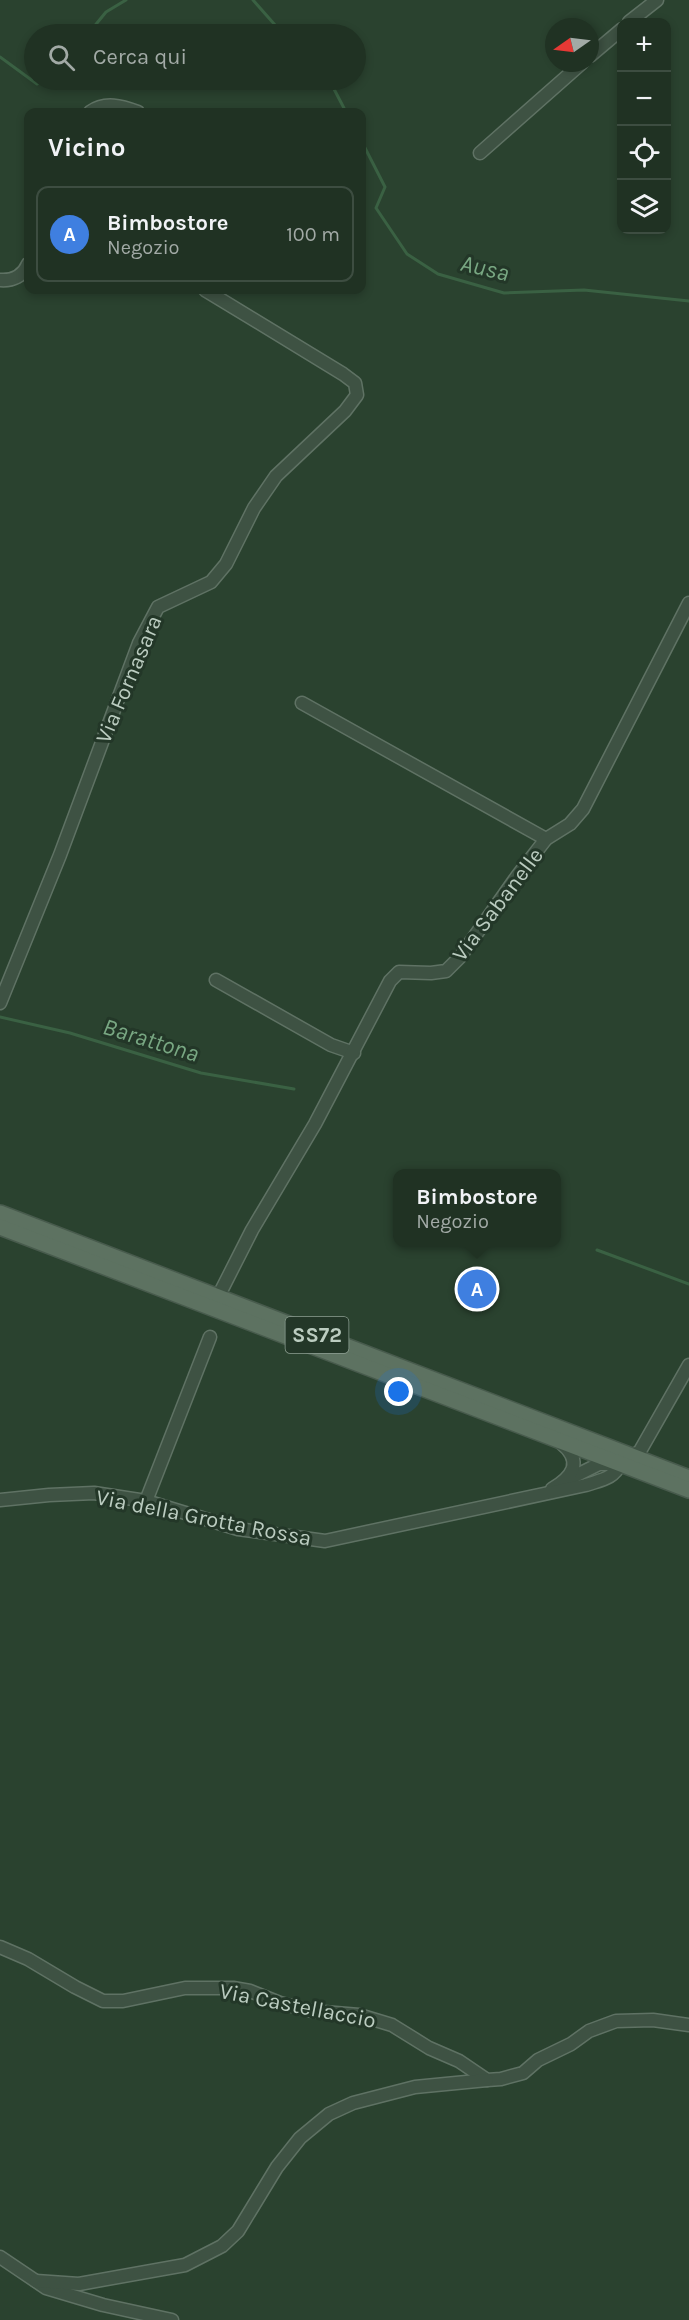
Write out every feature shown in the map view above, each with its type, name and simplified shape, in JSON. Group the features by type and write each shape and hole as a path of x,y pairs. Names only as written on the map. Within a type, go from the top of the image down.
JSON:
{"main road":[{"name":"SS72","path":"0,1213 627,1460 689,1490"},
{"name":"SS72","path":"0,1227 558,1440 689,1478"}],"street":[{"path":"634,18 657,0"},
{"path":"599,48 617,32"},
{"path":"480,153 572,72"},
{"path":"100,108 108,105 127,108"},
{"path":"0,280 12,281 24,272"},
{"name":"Via Fornasara","path":"0,1003 60,855 138,643 158,607 211,582 226,564 254,508 276,477 345,411 357,395 355,383 343,374 212,294"},
{"name":"Via Sabanelle","path":"218,1297 252,1230 354,1053 390,981 399,972 446,971 460,957 546,839 570,824 583,809 689,603"},
{"name":"Via Sabanelle","path":"302,703 546,839"},
{"path":"216,980 331,1045 354,1053"},
{"path":"146,1501 210,1337"},
{"path":"627,1460 648,1438 689,1365"},
{"path":"558,1440 572,1455 574,1465 567,1480"},
{"name":"Via della Grotta Rossa","path":"546,1493 599,1464 627,1460"},
{"name":"Via della Grotta Rossa","path":"0,1500 94,1493 146,1501 238,1529 325,1541 609,1478 627,1460"},
{"name":"Via Castellaccio","path":"0,1947 28,1959 103,2001 123,2001 185,1988 233,1988 250,1991 280,2003 312,2011 359,2015 392,2025 429,2048 459,2061 487,2080"},
{"path":"36,2281 79,2284 185,2265 222,2246 238,2230 283,2159 300,2138 329,2114 353,2103 415,2087 501,2079 523,2073 538,2060 571,2044 589,2031 616,2021 653,2020 689,2025"},
{"path":"0,2257 46,2288 103,2305 172,2320"}],"waterway":[{"name":"Ausa","path":"96,24 106,12 126,0"},
{"name":"Ausa","path":"253,0 274,24"},
{"name":"Ausa","path":"0,57 24,75"},
{"name":"Ausa","path":"335,90 344,108"},
{"name":"Ausa","path":"366,150 385,187 376,208 407,254 438,274 504,293 584,290 689,301"},
{"name":"Barattona","path":"0,1017 70,1033 201,1073 294,1089"},
{"name":"Barattona","path":"597,1250 689,1284"}],"place":[{"name":"Bimbostore","path":"477,1289"}]}
